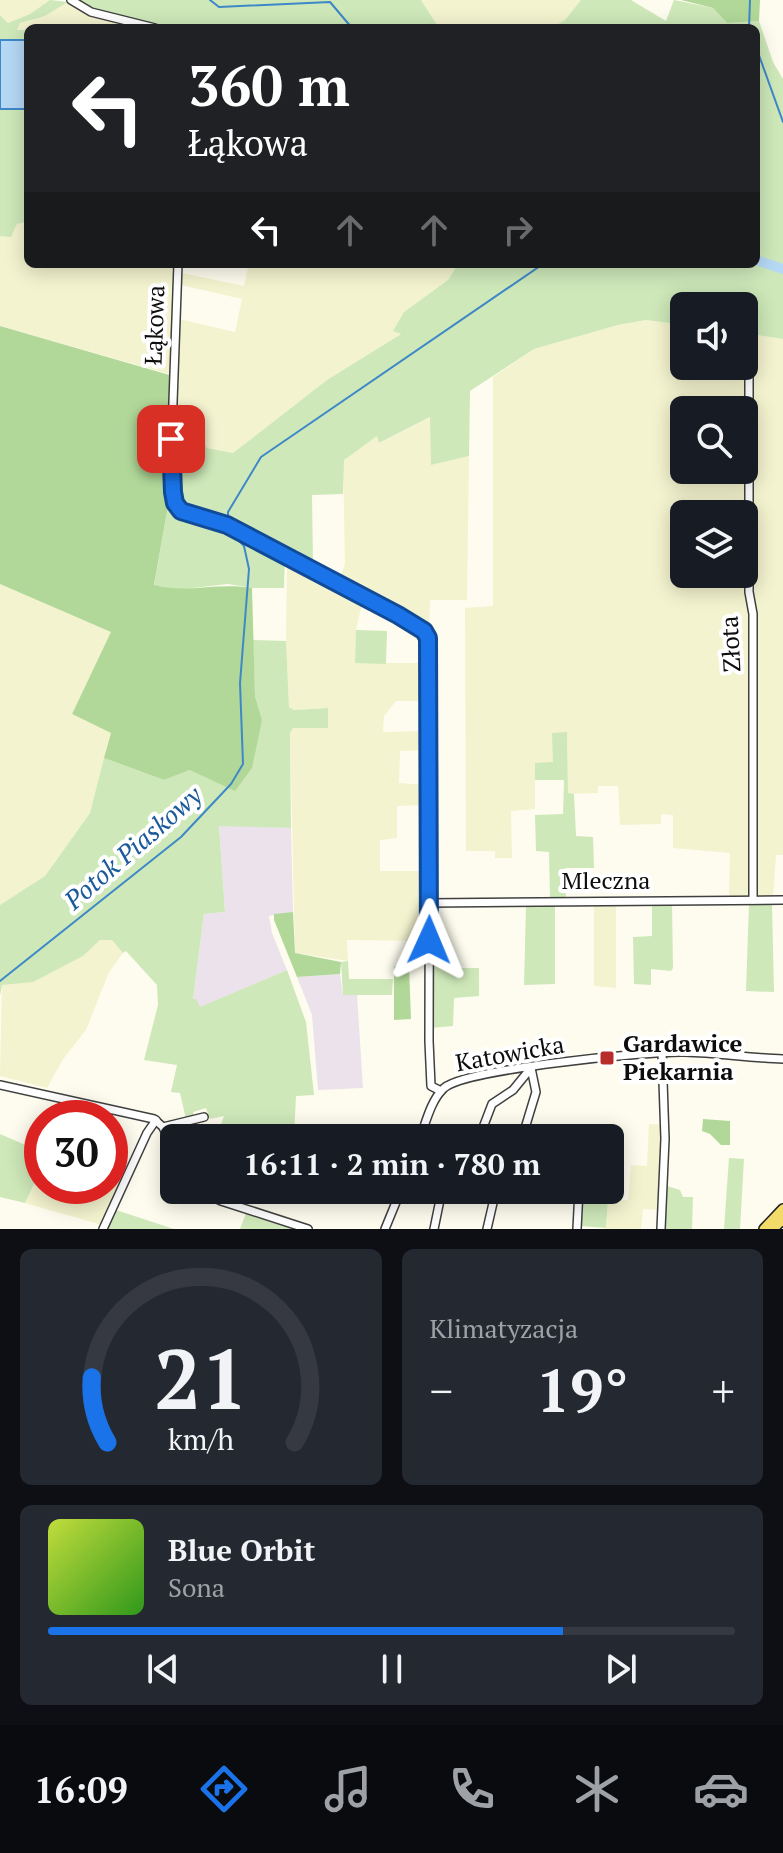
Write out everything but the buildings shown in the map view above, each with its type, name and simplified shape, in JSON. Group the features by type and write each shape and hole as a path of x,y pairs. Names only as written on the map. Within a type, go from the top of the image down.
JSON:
{"main road":[{"path":"764,1229 783,1209"},
{"path":"773,1229 783,1219"}],"street":[{"path":"71,0 91,12 139,24"},
{"name":"Łąkowa","path":"178,268 171,457 175,503 181,511 227,525 398,615 424,631 430,642 430,1068 431,1086 441,1091"},
{"name":"Złota","path":"749,380 753,900"},
{"name":"Mleczna","path":"429,903 783,900"},
{"path":"661,1229 666,1126 662,1052"},
{"name":"Katowicka","path":"426,1124 441,1091 462,1080 662,1052 783,1059"},
{"path":"484,1124 492,1104 513,1090 531,1068"},
{"path":"526,1124 536,1092 531,1068"},
{"path":"0,1085 156,1120 160,1124"},
{"path":"175,1124 204,1117"},
{"path":"103,1229 147,1133 156,1120"},
{"path":"230,1204 308,1229"},
{"path":"385,1229 395,1204"},
{"path":"434,1229 439,1204"},
{"path":"487,1229 493,1204"},
{"path":"577,1229 578,1204"}],"shaded area":[{"path":"219,825 291,828 293,912 269,916 272,933 287,970 199,1008 193,1000 204,914 225,912"},
{"path":"340,974 343,995 357,994 363,1088 318,1090 312,1015 297,977"}],"green space":[{"path":"0,0 50,0 30,14 8,23 0,15"},
{"path":"50,0 68,2 45,16 20,23 17,30 24,30 24,40 0,40 0,15 8,23 30,14"},
{"path":"78,0 421,0 436,24 155,24 83,5"},
{"path":"421,0 581,0 558,24 436,24"},
{"path":"581,0 631,0 666,21 674,0 713,8 727,23 759,21 773,62 783,79 783,339 758,335 758,292 670,292 670,323 646,320 618,325 534,349 470,391 469,456 431,465 430,417 379,443 377,436 344,460 343,494 312,495 313,567 285,553 284,588 228,584 176,590 154,586 170,495 175,410 207,448 233,453 327,380 401,334 393,331 404,312 448,280 456,268 760,268 760,24 558,24"},
{"path":"681,0 760,0 759,21 727,23 713,8"},
{"path":"68,2 92,16 130,24 24,24 24,31 17,31 20,23 45,16"},
{"path":"0,109 24,109 24,223 17,224 11,237 0,236"},
{"path":"24,223 24,268 176,268 169,374 0,326 0,236 11,236 17,224"},
{"path":"248,268 456,268 448,280 404,312 394,331 402,333 327,380 233,453 207,448 175,410 179,319 235,332 242,299 181,285 182,273 244,286"},
{"path":"646,320 670,323 670,380 758,380 758,335 783,339 783,855 776,855 773,897 729,897 730,853 673,848 673,815 661,814 661,824 620,825 618,786 598,786 598,793 568,794 567,732 553,763 535,763 535,809 511,811 512,858 495,858 495,851 466,851 465,608 493,606 493,377 534,349 618,325"},
{"path":"0,326 173,376 170,495 154,585 252,588 255,696 262,720 252,768 235,791 190,770 164,780 104,758 111,733 72,714 111,632 0,584"},
{"path":"431,417 431,465 469,456 467,600 430,600 429,628 425,629 339,581 345,564 343,460 378,435 380,443"},
{"path":"287,561 363,599 356,630 355,663 426,663 426,701 396,701 384,716 383,732 426,731 426,750 400,751 399,783 425,785 425,805 397,806 397,838 380,840 380,871 426,871 427,941 347,940 348,961 295,953 290,733 293,728 327,708 294,710 289,707"},
{"path":"0,584 112,632 72,714 111,733 90,813 45,876 0,905"},
{"path":"356,630 387,631 386,664 355,663"},
{"path":"253,640 286,641 289,707 294,710 328,708 328,728 293,728 290,733 291,828 219,826 225,912 204,914 193,999 200,1007 287,970 306,1022 314,1095 296,1096 295,1124 221,1124 224,1116 210,1119 206,1108 193,1112 194,1117 186,1119 180,1093 171,1092 177,1065 144,1060 158,1005 157,985 112,940 100,940 83,956 33,982 2,985 0,996 0,905 45,876 90,813 104,758 164,780 190,770 262,721 255,696"},
{"path":"567,732 568,793 574,794 576,836 593,837 594,868 565,868 566,899 550,899 549,852 536,851 535,815 563,814 564,780 535,780 535,763 553,762 552,733"},
{"path":"594,903 616,903 616,988 594,986"},
{"path":"652,903 672,903 673,968 671,971 651,969 651,985 634,984 633,937 652,936"},
{"path":"749,903 772,905 774,992 746,991"},
{"path":"555,905 555,984 524,985 526,906"},
{"path":"293,912 295,953 341,962 340,974 297,977 274,920 274,914"},
{"path":"100,940 112,940 123,953 109,972 86,1030 63,1059 47,1088 0,1076 2,985 33,981 83,956"},
{"path":"348,961 349,979 393,979 392,995 343,995 341,962"},
{"path":"433,962 442,962 443,968 479,968 479,996 454,998 453,1026 431,1028"},
{"path":"394,966 409,967 411,1019 394,1020"},
{"path":"703,1119 730,1121 730,1145 721,1145 702,1131"},
{"path":"649,1124 663,1125 660,1210 643,1209 641,1229 606,1229 608,1204 624,1204 624,1200 628,1200 631,1165 647,1166"},
{"path":"0,1134 24,1144 24,1203 0,1197"},
{"path":"729,1158 744,1159 740,1229 724,1229"},
{"path":"667,1186 680,1190 683,1197 693,1197 692,1229 664,1229"},
{"path":"28,1204 112,1204 102,1225"},
{"path":"583,1204 608,1204 606,1228 581,1226"},
{"path":"116,1210 174,1229 107,1229"},
{"path":"246,1213 298,1229 240,1229"}],"water":[{"path":"0,40 24,40 24,109 0,109"}],"waterway":[{"path":"210,0 219,7 330,2 349,24"},
{"path":"749,24 750,0"},
{"path":"760,58 783,122"},
{"path":"760,261 783,269"},
{"name":"Potok Piaskowy","path":"228,521 228,512 261,457 537,268"},
{"name":"Potok Piaskowy","path":"0,981 181,837 231,784 243,764 240,683 249,569 244,546 230,531"}],"place":[{"name":"Gardawice Piekarnia","path":"607,1058"}],"route":[{"path":"171,439 173,492 175,503 181,511 227,525 398,615 424,631 428,638 429,940"}]}
